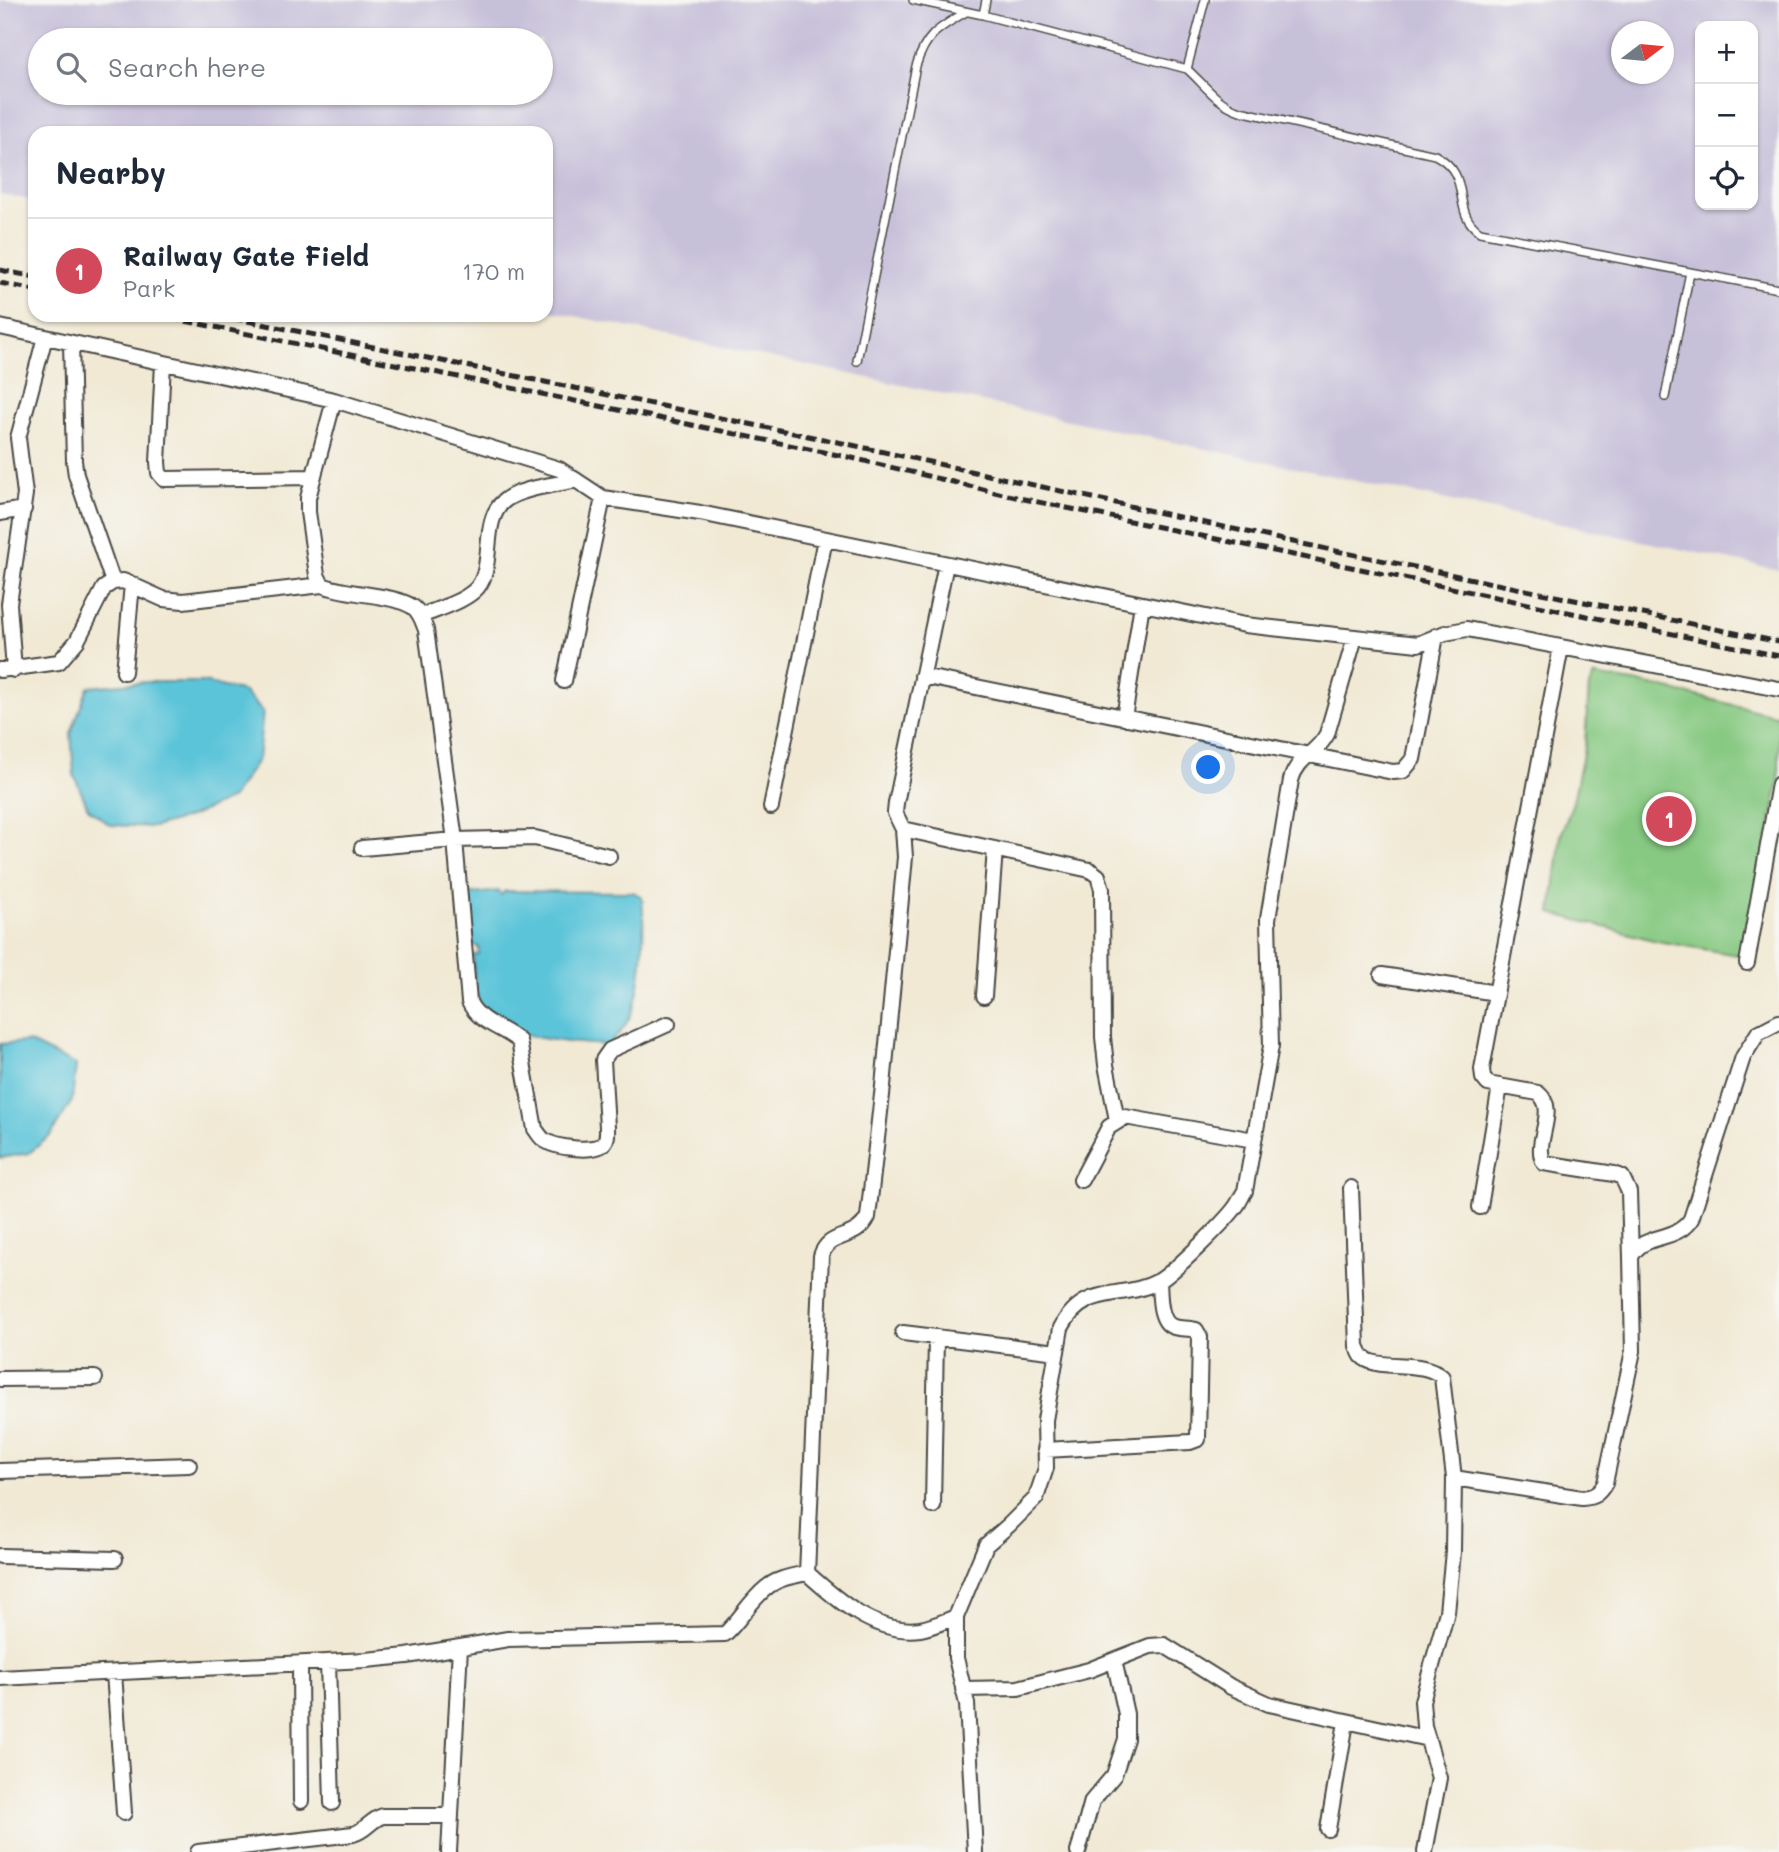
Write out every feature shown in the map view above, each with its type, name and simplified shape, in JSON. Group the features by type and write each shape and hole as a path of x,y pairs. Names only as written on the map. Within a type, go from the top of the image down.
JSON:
{"street":[{"path":"0,327 334,400 559,469 603,498 700,513 1245,625 1418,644 1436,636 1467,629 1779,689"},
{"path":"45,337 18,438 25,494 9,604 7,670 59,662 78,641 104,588 113,582 123,581 163,599 183,601 322,585 335,590 402,602 415,608 426,630 455,841 469,1002 483,1020 519,1041 535,1129 543,1140 556,1146 596,1149 603,1144 607,1137 603,1060 610,1050 668,1024"},
{"path":"71,343 76,475 113,582"},
{"path":"163,363 158,463 159,473 164,479 313,477"},
{"path":"322,585 317,575 308,512 313,477 334,400"},
{"path":"421,616 477,590 483,578 492,519 505,500 517,494 576,480"},
{"path":"0,497 2,513 24,509"},
{"path":"564,681 603,498"},
{"path":"771,807 825,539"},
{"path":"807,1573 821,1256 824,1246 833,1239 855,1233 863,1227 868,1217 904,870 903,829 895,813 896,803 946,564"},
{"path":"124,672 132,584"},
{"path":"1124,718 1142,604"},
{"path":"922,676 1393,772 1403,771 1413,758 1436,636"},
{"path":"975,1852 967,1704 956,1658 956,1617 986,1545 1036,1498 1046,1468 1045,1420 1061,1328 1077,1305 1089,1298 1159,1281 1238,1205 1245,1191 1271,1046 1268,919 1291,780 1294,769 1322,743 1327,734 1355,637"},
{"path":"1454,1478 1582,1498 1600,1493 1605,1483 1633,1351 1629,1192 1622,1177 1544,1163 1540,1154 1546,1112 1543,1097 1538,1093 1488,1084 1483,1078 1482,1069 1561,647"},
{"path":"1747,963 1779,784"},
{"path":"903,829 1090,870 1098,876 1102,889 1104,1050 1117,1120"},
{"path":"362,848 455,841 545,839 609,856"},
{"path":"984,996 995,849"},
{"path":"1382,975 1496,993"},
{"path":"1631,1257 1641,1244 1675,1233 1685,1228 1691,1219 1743,1057 1758,1034 1779,1022"},
{"path":"1480,1207 1500,1087"},
{"path":"1081,1180 1110,1127 1125,1116 1254,1140"},
{"path":"1351,1188 1357,1346 1363,1358 1373,1362 1435,1370 1442,1377 1454,1478 1450,1593 1421,1712 1439,1778 1425,1852"},
{"path":"1045,1450 1190,1442 1198,1439 1200,1337 1196,1330 1167,1324 1163,1318 1159,1281"},
{"path":"904,1333 1058,1352"},
{"path":"933,1506 936,1337"},
{"path":"0,1380 95,1378"},
{"path":"0,1471 188,1465"},
{"path":"0,1556 116,1559"},
{"path":"807,1573 864,1618 896,1627 920,1629 956,1617"},
{"path":"0,1678 300,1664 407,1656 508,1639 724,1633 736,1623 766,1587 782,1579 807,1573"},
{"path":"963,1689 1018,1688 1089,1670 1150,1646 1164,1645 1231,1686 1269,1704 1427,1740"},
{"path":"449,1852 460,1647"},
{"path":"1079,1852 1092,1801 1114,1775 1126,1739 1126,1714 1114,1660"},
{"path":"328,1662 332,1803"},
{"path":"300,1664 302,1801"},
{"path":"114,1673 124,1813"},
{"path":"1328,1829 1346,1722"},
{"path":"198,1852 354,1834 361,1832 374,1818 383,1816 451,1816"}],"lane":[{"path":"913,0 983,15 1187,69 1210,93 1230,108 1422,151 1446,160 1459,180 1467,219 1480,232 1779,289"},
{"path":"983,15 986,0"},
{"path":"1187,69 1205,0"},
{"path":"856,361 921,50 939,28 967,12"},
{"path":"1665,397 1690,272"}],"shaded area":[{"path":"0,0 1779,0 1779,570 553,311 553,126 28,126 28,200 0,194"}],"green space":[{"path":"1594,676 1647,684 1779,716 1779,782 1746,943 1737,955 1657,941 1551,913 1561,835 1573,802 1585,744 1589,686"}],"water":[{"path":"146,682 204,682 244,692 263,712 258,759 232,798 190,817 154,827 110,825 88,808 74,775 71,733 88,687"},
{"path":"498,891 501,895 505,891 633,892 642,897 643,944 637,997 624,1027 608,1045 556,1041 518,1032 502,1025 489,1015 480,1003 475,986 473,955 479,954 478,946 474,946 469,934 465,895"},
{"path":"28,1042 76,1065 72,1101 50,1136 29,1153 0,1158 0,1044"}],"railway":[{"path":"0,270 28,276"},
{"path":"0,283 28,289"},
{"path":"190,322 848,457 1024,499 1779,656"},
{"path":"252,322 852,445 1288,541 1779,642"}],"place":[{"name":"Railway Gate Field","path":"1669,819"}]}
